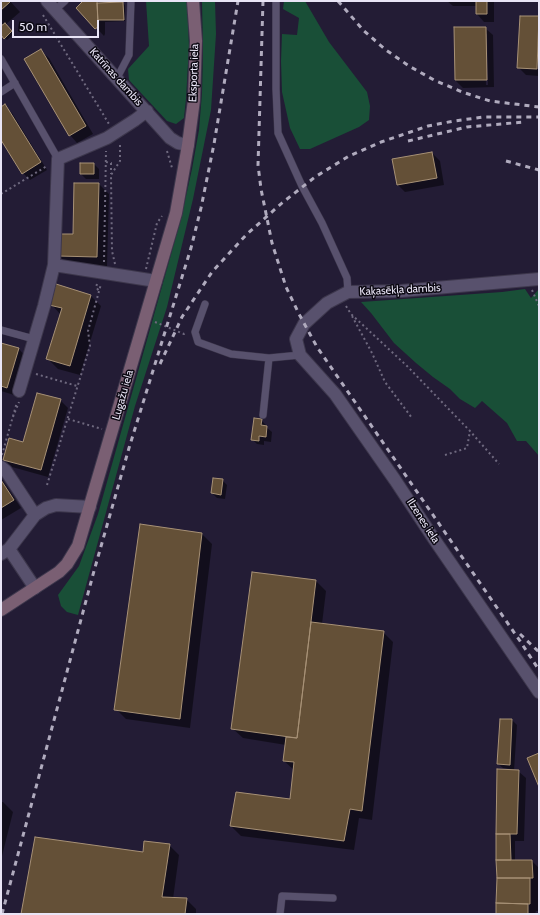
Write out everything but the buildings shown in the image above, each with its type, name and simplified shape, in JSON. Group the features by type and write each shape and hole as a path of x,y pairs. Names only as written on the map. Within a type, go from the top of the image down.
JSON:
{"street":[{"name":"Eksporta iela","path":"188,145 194,100 195,78 196,41 193,1"},
{"name":"Katrīnas dambis","path":"47,7 117,78 170,138 178,143 188,145"},
{"path":"19,394 54,265 58,158 107,138 147,111"},
{"name":"Lugažu iela","path":"1,610 59,572 67,564 78,546 113,432 176,213 188,145"},
{"path":"54,265 156,281"},
{"name":"Kaķasēkļa dambis","path":"300,355 296,339 304,324 327,303 344,294 401,292 534,279"},
{"name":"Ilzenes iela","path":"300,355 335,394 539,692"},
{"path":"1,467 6,471 35,515"},
{"path":"35,588 5,551 35,515 46,508 56,505 90,507"}],"lane":[{"path":"47,7 65,1"},
{"path":"117,78 129,55 131,1"},
{"path":"276,1 276,89 278,133 347,278 344,294"},
{"path":"1,59 58,158"},
{"path":"1,92 15,84"},
{"path":"205,304 196,332 198,342 231,354 269,358 300,355"},
{"path":"1,330 34,339"},
{"path":"263,414 269,358"},
{"path":"280,914 282,896 333,898"}],"path":[{"path":"47,7 114,133 120,140 120,161 111,175"},
{"path":"167,150 173,174"},
{"path":"104,263 106,156"},
{"path":"1,194 58,158"},
{"path":"106,162 111,163 112,250 115,264 111,274"},
{"path":"143,279 157,223 165,212"},
{"path":"534,279 532,291 539,306"},
{"path":"47,485 90,346 88,331 101,286"},
{"path":"344,294 351,314 372,353 385,382 412,418"},
{"path":"351,314 407,366 470,431 499,464"},
{"path":"145,318 184,334 196,332"},
{"path":"26,371 77,386"},
{"path":"1,458 19,394 21,392 16,412 12,420"},
{"path":"67,419 113,432"},
{"path":"445,454 467,448 470,431"}],"green space":[{"path":"146,1 187,1 189,46 186,99 184,118 176,124 167,121 129,80 128,69 149,46"},
{"path":"202,1 215,1 216,34 211,110 193,199 167,307 135,406 78,615 67,612 61,606 58,595 79,566 98,514 181,219 199,130 203,52"},
{"path":"284,1 305,1 329,42 367,92 370,106 369,120 359,127 310,149 300,149 290,128 282,92 282,34 297,35 299,18 283,9"},
{"path":"525,289 531,298 539,289 539,456 526,441 517,441 507,423 482,401 475,408 460,399 450,389 416,363 394,343 361,302"}],"railway":[{"path":"2,914 94,571 129,448 191,248 214,144 238,1"},
{"path":"263,1 258,165 261,189 272,243 286,287 317,347 539,670"},
{"path":"338,1 364,31 386,50 409,66 434,80 462,92 490,101 539,107"},
{"path":"160,364 182,317 212,272 246,235 282,203 315,177 349,156 381,142 428,126 484,117 539,117"},
{"path":"408,141 467,127 524,122"},
{"path":"506,161 539,170"},
{"path":"520,634 539,652"}]}
